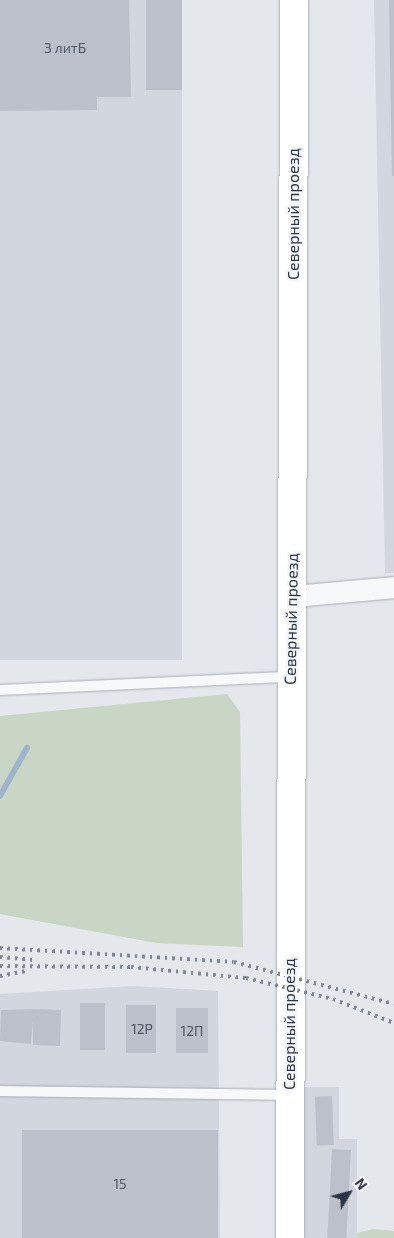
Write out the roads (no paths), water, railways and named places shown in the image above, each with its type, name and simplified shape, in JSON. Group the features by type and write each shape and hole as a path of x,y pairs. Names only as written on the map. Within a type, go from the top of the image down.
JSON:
{"street":[{"name":"Северный проезд","path":"290,1238 290,677 292,596 294,0"},
{"path":"292,596 394,587"}],"lane":[{"path":"0,690 290,677"},
{"path":"0,1091 289,1095"}],"waterway":[{"path":"0,796 27,748"}],"railway":[{"path":"0,948 234,962 394,1004"},
{"path":"0,957 35,960"},
{"path":"0,966 131,967 246,978 333,999 394,1023"},
{"path":"0,976 26,971"}]}
